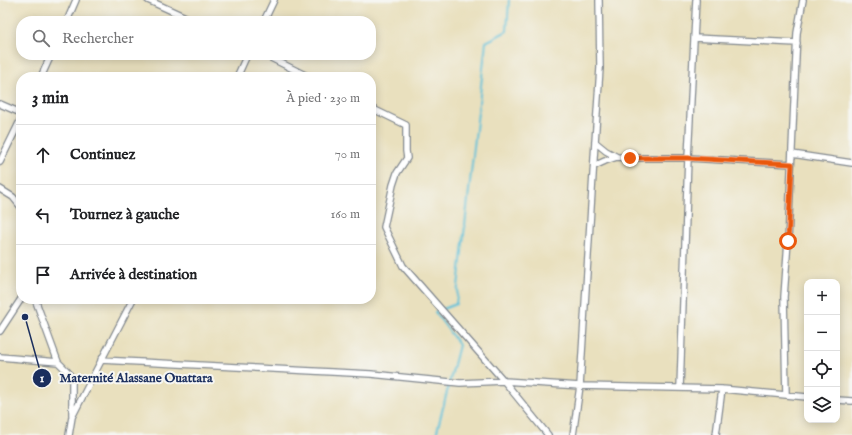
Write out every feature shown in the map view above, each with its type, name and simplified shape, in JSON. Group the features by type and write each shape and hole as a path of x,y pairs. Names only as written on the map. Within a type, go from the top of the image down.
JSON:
{"street":[{"path":"68,16 76,0"},
{"path":"148,0 183,16"},
{"path":"266,16 274,0"},
{"path":"573,435 580,386 600,68 599,0"},
{"path":"680,388 688,158 696,0"},
{"path":"786,395 784,296 792,164 797,43 803,0"},
{"path":"694,38 797,43"},
{"path":"43,72 49,60"},
{"path":"240,72 246,60"},
{"path":"275,60 299,72"},
{"path":"0,104 16,111"},
{"path":"376,110 406,125 407,158 397,173 384,227 403,266 504,381 548,435"},
{"path":"0,162 16,129"},
{"path":"595,142 606,151 617,157"},
{"path":"792,154 852,163"},
{"path":"594,166 617,157 688,158 792,164"},
{"path":"0,189 13,197 16,201"},
{"path":"0,331 19,304"},
{"path":"37,304 58,362 68,372 72,380 72,417 69,435"},
{"path":"72,417 130,304"},
{"path":"0,357 58,362"},
{"path":"101,360 371,374 460,383 504,381 580,386 722,389 804,397"},
{"path":"716,435 722,389"},
{"path":"840,400 852,401"}],"waterway":[{"path":"436,435 459,345 435,312 456,304 486,42 507,31 509,0"}],"place":[{"name":"Maternité Alassane Ouattara","path":"25,317"}],"route":[{"path":"630,158 688,158 792,164 788,241"}]}
